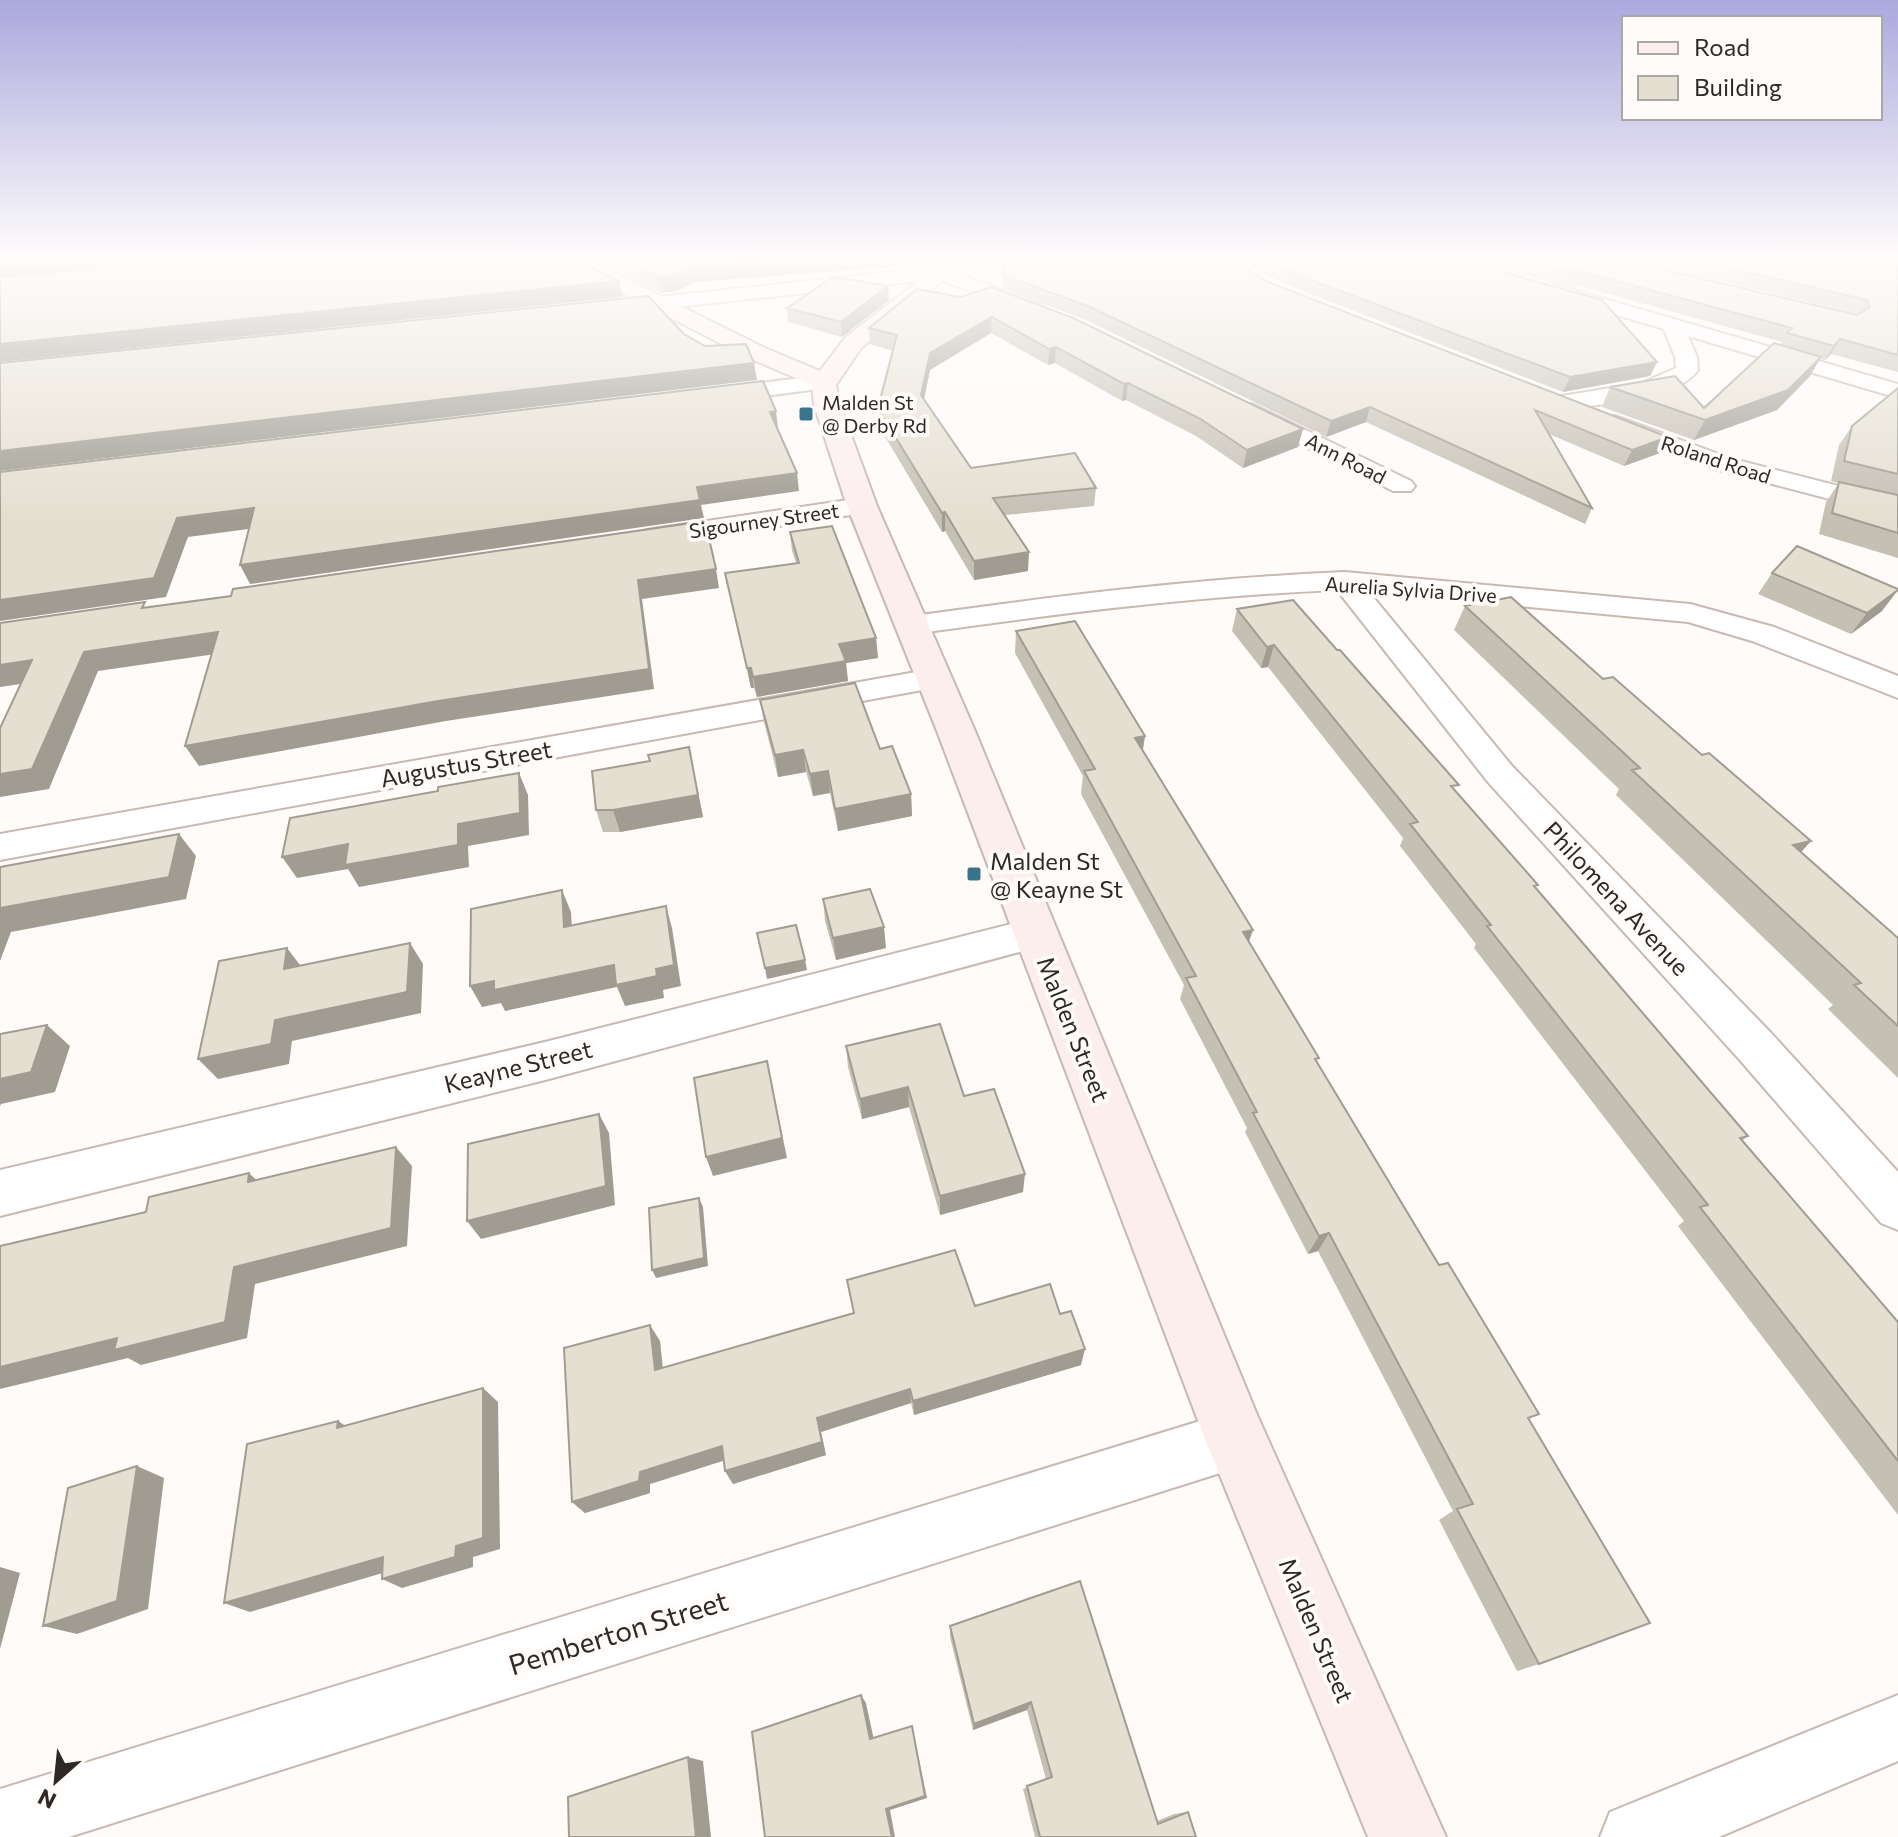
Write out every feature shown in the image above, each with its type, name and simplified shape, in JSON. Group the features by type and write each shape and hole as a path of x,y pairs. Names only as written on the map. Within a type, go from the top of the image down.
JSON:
{"street":[{"path":"745,347 826,382"},
{"path":"691,398 826,382 850,347"},
{"name":"Roland Road","path":"1682,347 1687,370 1679,378 1653,386 1556,400 1720,463 1898,509"},
{"path":"1747,347 1898,391"},
{"name":"Malden Street","path":"826,382 827,405 862,506 913,625 1236,1439 1407,1837"},
{"name":"Ann Road","path":"1238,404 1402,486"},
{"name":"Sigourney Street","path":"629,540 862,506"},
{"name":"Aurelia Sylvia Drive","path":"913,625 1099,599 1268,584 1345,581 1690,613 1763,634 1898,688"},
{"name":"Philomena Avenue","path":"1345,581 1500,774 1755,1046 1898,1207"},
{"name":"Augustus Street","path":"0,847 933,679"},
{"name":"Keayne Street","path":"0,1193 549,1060 1035,933"},
{"name":"Pemberton Street","path":"0,1824 1236,1439"},
{"path":"1635,1837 1898,1728"}],"building":[{"path":"157,347 747,347 754,363 0,451 0,363"},
{"path":"894,347 941,347 930,353 921,395 971,468 1075,453 1096,488 993,498 1029,552 974,561 880,412 880,400"},
{"path":"1045,347 1133,347 1303,429 1247,450 1199,418 1128,383 1124,384 1056,347"},
{"path":"1174,347 1435,347 1668,437 1632,450 1535,410 1592,508 1370,407 1331,421"},
{"path":"1489,347 1643,347 1657,362 1570,377"},
{"path":"1770,347 1787,347 1821,357 1788,390 1705,420 1610,387 1675,376 1704,408"},
{"path":"1868,347 1898,347 1898,355"},
{"path":"763,381 776,411 770,412 797,473 697,487 700,500 240,565 254,508 177,518 154,578 0,600 0,472"},
{"path":"1898,388 1898,474 1844,461 1852,426"},
{"path":"1839,482 1898,495 1898,533 1832,513"},
{"path":"705,521 716,569 638,580 649,669 438,701 185,746 218,632 84,652 32,769 0,774 0,728 32,660 0,665 0,623 145,602 142,608 231,596 233,589"},
{"path":"832,526 876,638 839,644 846,661 753,677 751,668 747,668 725,573 799,563 790,532"},
{"path":"1797,546 1898,590 1867,613 1772,573"},
{"path":"1511,597 1603,679 1613,677 1702,755 1709,753 1811,841 1793,845 1898,938 1898,1026 1854,985 1861,983 1632,770 1640,768 1465,606"},
{"path":"1293,600 1459,785 1451,786 1748,1136 1740,1138 1898,1322 1898,1461 1700,1207 1708,1205 1410,824 1418,822 1274,645 1267,647 1237,609"},
{"path":"1075,621 1145,736 1135,738 1253,930 1243,932 1319,1058 1315,1059 1439,1265 1448,1263 1539,1414 1528,1418 1650,1623 1539,1664 1457,1509 1473,1504 1329,1233 1319,1236 1253,1113 1257,1112 1186,978 1196,976 1084,771 1095,769 1016,631"},
{"path":"855,683 880,749 892,746 911,794 835,809 828,771 810,774 803,750 775,755 760,700"},
{"path":"689,747 698,795 613,810 596,810 592,771 650,761 648,755"},
{"path":"519,773 520,813 458,824 458,845 345,865 348,844 282,857 290,818"},
{"path":"179,834 169,877 0,908 0,867"},
{"path":"870,889 884,927 833,938 823,899"},
{"path":"562,890 564,927 666,906 674,965 656,969 657,976 616,985 614,965 494,990 494,981 470,986 471,909"},
{"path":"796,925 805,960 765,968 757,933"},
{"path":"410,943 407,992 275,1020 271,1044 198,1059 219,961 287,948 284,969"},
{"path":"940,1024 964,1096 994,1089 1025,1174 940,1196 908,1087 860,1099 846,1046"},
{"path":"47,1025 31,1072 0,1079 0,1034"},
{"path":"767,1061 782,1138 706,1157 694,1078"},
{"path":"599,1114 606,1186 467,1221 468,1144"},
{"path":"396,1147 391,1228 234,1267 225,1322 114,1350 117,1338 0,1367 0,1246 146,1212 149,1197 249,1173 248,1182"},
{"path":"699,1198 704,1258 652,1270 649,1208"},
{"path":"955,1250 975,1306 1050,1284 1060,1314 1071,1311 1085,1349 913,1401 910,1389 817,1418 822,1442 725,1471 722,1446 640,1472 639,1481 572,1502 564,1348 650,1325 655,1370 854,1313 847,1280"},
{"path":"483,1388 483,1538 456,1546 455,1557 382,1579 383,1557 224,1603 247,1444 338,1421 337,1428"},
{"path":"137,1466 117,1601 43,1626 68,1488"},
{"path":"1080,1581 1158,1824 1188,1812 1196,1837 1040,1837 1027,1786 1052,1777 1031,1702 974,1724 950,1626"},
{"path":"861,1695 870,1739 912,1726 925,1796 886,1809 892,1837 765,1837 752,1732"},
{"path":"688,1757 696,1837 569,1837 568,1797"}],"place":[{"name":"Malden St @ Derby Rd","path":"806,414"},
{"name":"Malden St @ Keayne St","path":"974,874"}]}
